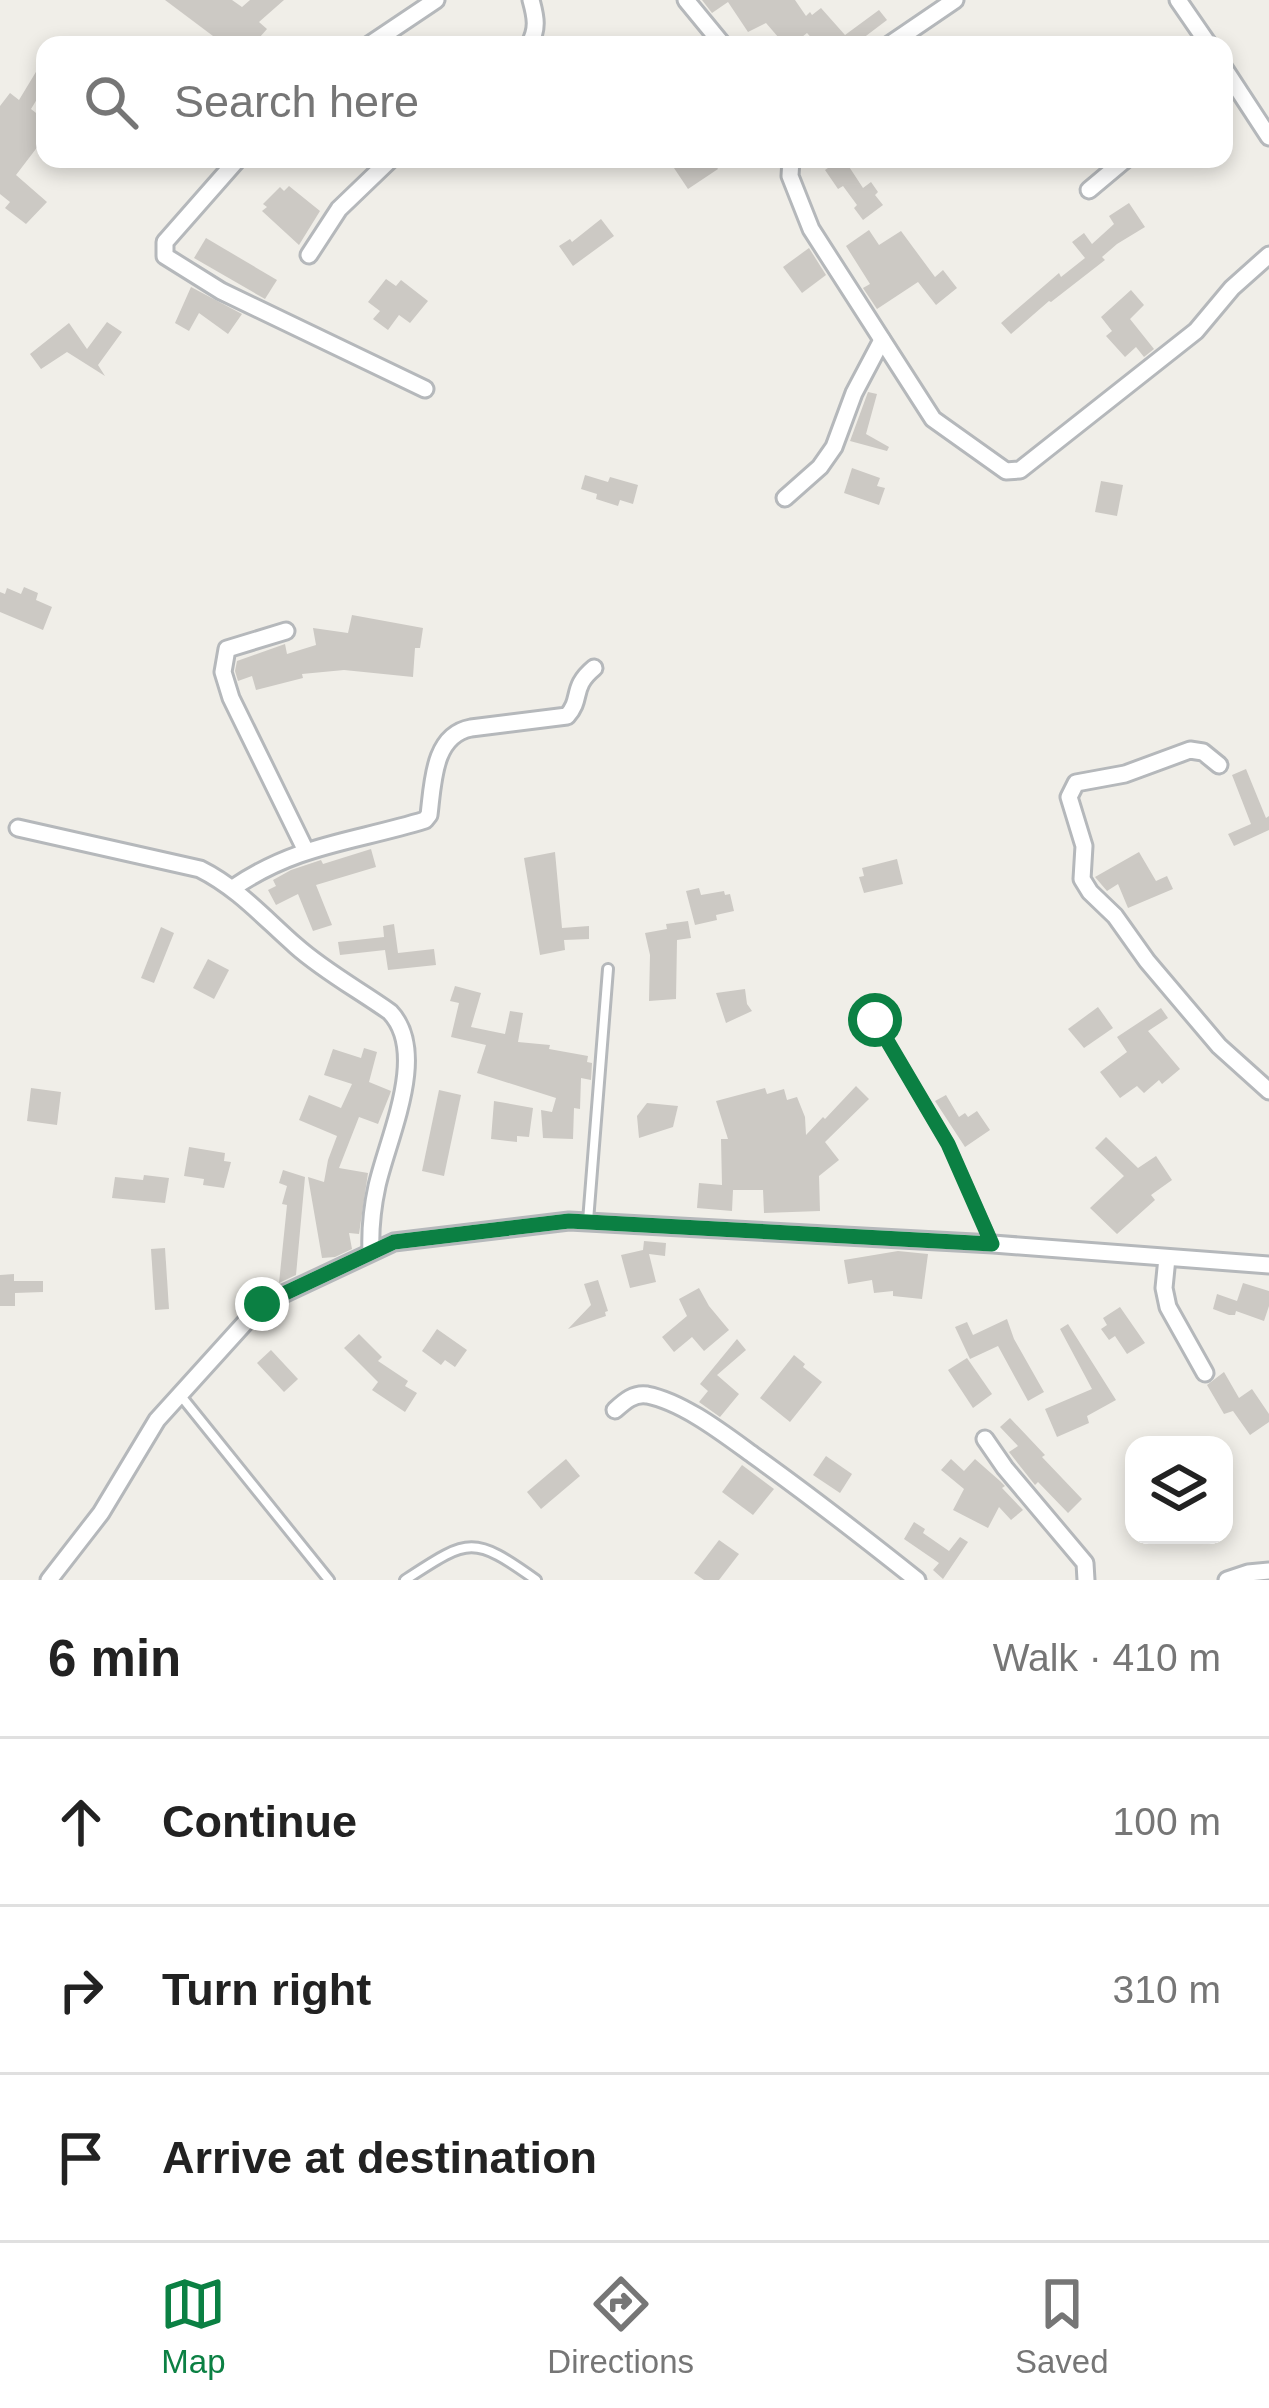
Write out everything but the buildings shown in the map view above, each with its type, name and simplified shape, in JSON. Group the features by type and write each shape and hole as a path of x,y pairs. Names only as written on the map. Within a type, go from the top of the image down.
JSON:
{"street":[{"path":"382,36 436,0"},
{"path":"531,0 534,36"},
{"path":"686,0 716,36"},
{"path":"902,36 955,0"},
{"path":"1178,0 1203,36"},
{"path":"1233,82 1269,137"},
{"path":"230,168 165,242 164,256 221,291 424,389"},
{"path":"309,255 339,209 382,168"},
{"path":"790,168 811,229 933,419 1006,471 1019,470 1196,331 1232,288 1269,255"},
{"path":"1089,190 1115,168"},
{"path":"785,498 820,467 834,447 854,393 882,340"},
{"path":"286,631 226,649 223,672 231,698 307,851"},
{"path":"233,888 274,862 425,820 435,768 451,735 471,728 567,716 582,678 595,668"},
{"path":"1219,765 1203,752 1190,750 1125,774 1076,783 1070,797 1084,846 1082,879 1219,1046 1269,1091"},
{"path":"18,828 200,869 233,888 298,948 400,1023 408,1070 370,1220 371,1252"},
{"path":"49,1580 101,1513 157,1420 262,1304 394,1242 569,1221 1269,1265"},
{"path":"1167,1258 1163,1288 1168,1307 1205,1372"},
{"path":"615,1410 642,1394 666,1401 713,1427 917,1580"},
{"path":"986,1439 1085,1563 1086,1580"},
{"path":"1228,1580 1269,1571"}],"lane":[{"path":"588,1222 608,969"},
{"path":"875,1020 948,1144 992,1244"},
{"path":"180,1395 329,1580"},
{"path":"405,1580 454,1549 477,1546 536,1580"}],"route":[{"path":"262,1304 394,1242 569,1221 992,1244 948,1144 875,1020"}]}
